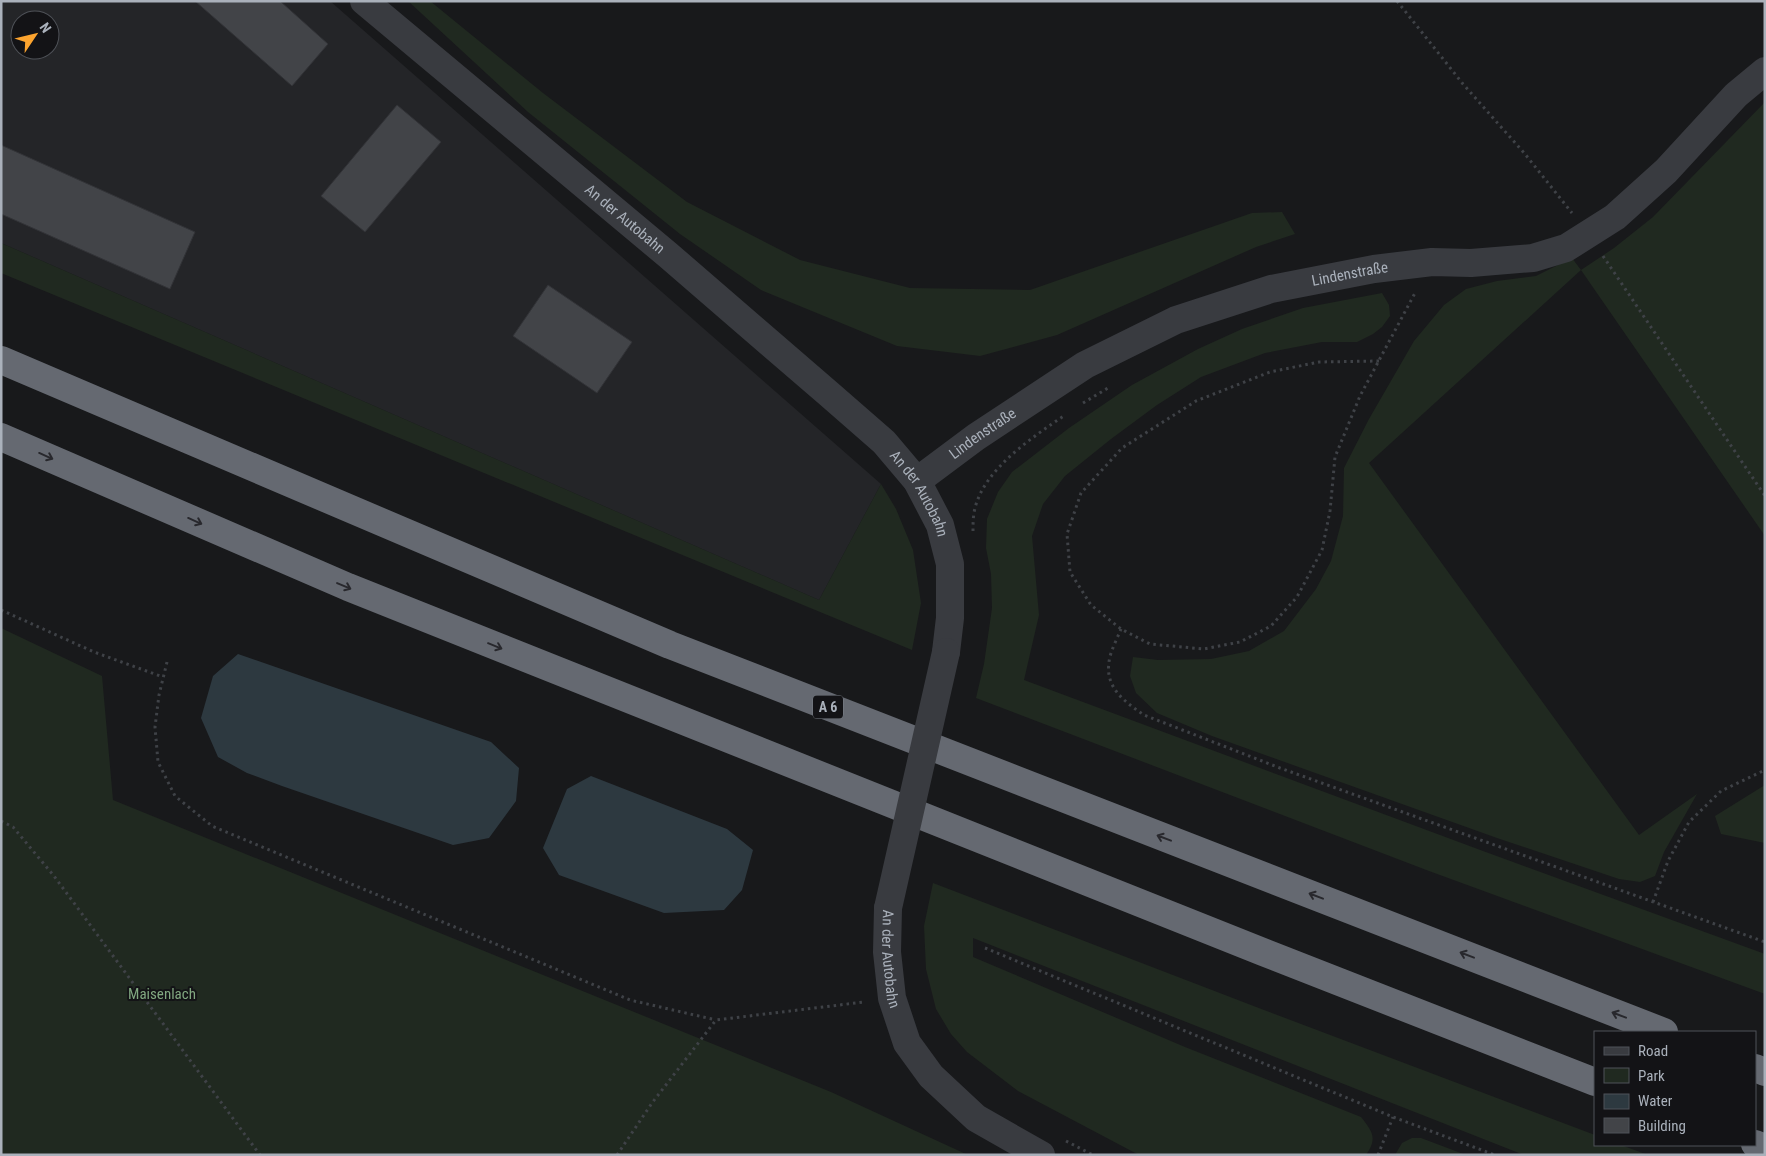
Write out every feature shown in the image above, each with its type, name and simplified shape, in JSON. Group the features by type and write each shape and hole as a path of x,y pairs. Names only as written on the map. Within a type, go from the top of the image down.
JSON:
{"highway":[{"name":"A 6","path":"1,360 670,645 1661,1031"},
{"path":"1,437 356,591 1254,949 1594,1082"}],"street":[{"name":"An der Autobahn","path":"364,1 668,255 830,394 884,442 917,481 940,525 950,564 950,618 946,652 888,908 887,952 892,998 907,1043 931,1076 976,1118 1051,1146"},
{"name":"Lindenstraße","path":"917,481 976,437 1085,366 1176,320 1271,289 1374,269 1432,262 1471,263 1533,258 1566,248 1615,217 1666,172 1736,95 1765,71"}],"path":[{"path":"1397,1 1463,84 1525,154 1587,233 1765,496"},
{"path":"1379,361 1320,362 1270,372 1196,401 1122,448 1081,493 1066,534 1070,572 1091,605 1121,629 1150,644 1204,649 1240,642 1271,626 1297,597 1322,550 1330,511 1334,457 1360,396 1379,361 1432,262"},
{"path":"1082,404 1114,384"},
{"path":"972,538 975,507 990,476 1026,443 1066,415"},
{"path":"1,610 94,652 163,677"},
{"path":"1121,629 1109,662 1110,682 1126,702 1144,714 1280,768 1765,942"},
{"path":"167,662 159,694 155,727 158,762 175,796 212,826 630,1000 716,1020 892,998"},
{"path":"1653,902 1668,861 1689,822 1721,791 1765,770"},
{"path":"1,821 13,827 54,876 260,1155"},
{"path":"984,948 1393,1117 1494,1155"},
{"path":"617,1155 652,1103 716,1020"},
{"path":"1378,1155 1393,1117"},
{"path":"1051,1146 1094,1155"}],"shaded area":[{"path":"1,1 330,1 881,484 819,600 1,243"}],"green space":[{"path":"408,1 430,1 543,93 687,202 800,260 910,288 1030,290 1252,213 1282,212 1295,234 1256,247 1057,335 980,356 897,346 761,290 680,234 528,112"},
{"path":"1765,102 1765,536 1581,270 1614,248 1653,217"},
{"path":"1,243 819,600 881,484 896,509 913,550 921,603 912,650 1,273"},
{"path":"1572,258 1581,270 1369,463 1639,835 1697,794 1664,852 1655,876 1640,882 1619,879 1497,838 1212,736 1157,713 1136,693 1130,676 1133,657 1158,660 1211,659 1249,651 1284,631 1316,589 1331,561 1343,516 1344,468 1369,419 1414,341 1444,305 1466,289 1497,281 1536,276"},
{"path":"1382,293 1389,305 1390,316 1382,327 1373,334 1357,342 1322,342 1265,353 1201,377 1157,405 1065,476 1043,504 1032,536 1039,615 1024,680 1765,954 1765,994 1429,871 976,698 984,664 992,608 991,574 986,548 987,519 998,492 1012,472 1069,428 1132,385 1198,349 1242,329 1303,308"},
{"name":"Maisenlach","path":"1,628 102,676 113,800 831,1092 968,1155 1,1155"},
{"path":"1765,785 1765,843 1721,834 1715,816"},
{"path":"933,883 1594,1135 1594,1146 1624,1146 1648,1155 1524,1155 973,938 973,957 1185,1047 1361,1117 1371,1131 1373,1139 1366,1155 1139,1155 1018,1091 967,1052 951,1034 936,1009 926,969 924,926"},
{"path":"1412,1138 1421,1138 1466,1155 1395,1155 1402,1143"}],"water":[{"path":"238,654 491,742 519,768 516,801 489,838 453,845 247,773 218,757 201,718 213,676"},
{"path":"591,776 727,829 753,850 742,890 724,910 664,913 559,875 543,848 567,789"}],"building":[{"path":"195,1 280,1 328,44 292,86"},
{"path":"397,105 441,142 365,232 321,196"},
{"path":"1,145 195,232 170,289 1,214"},
{"path":"548,285 632,342 597,393 513,336"}]}
